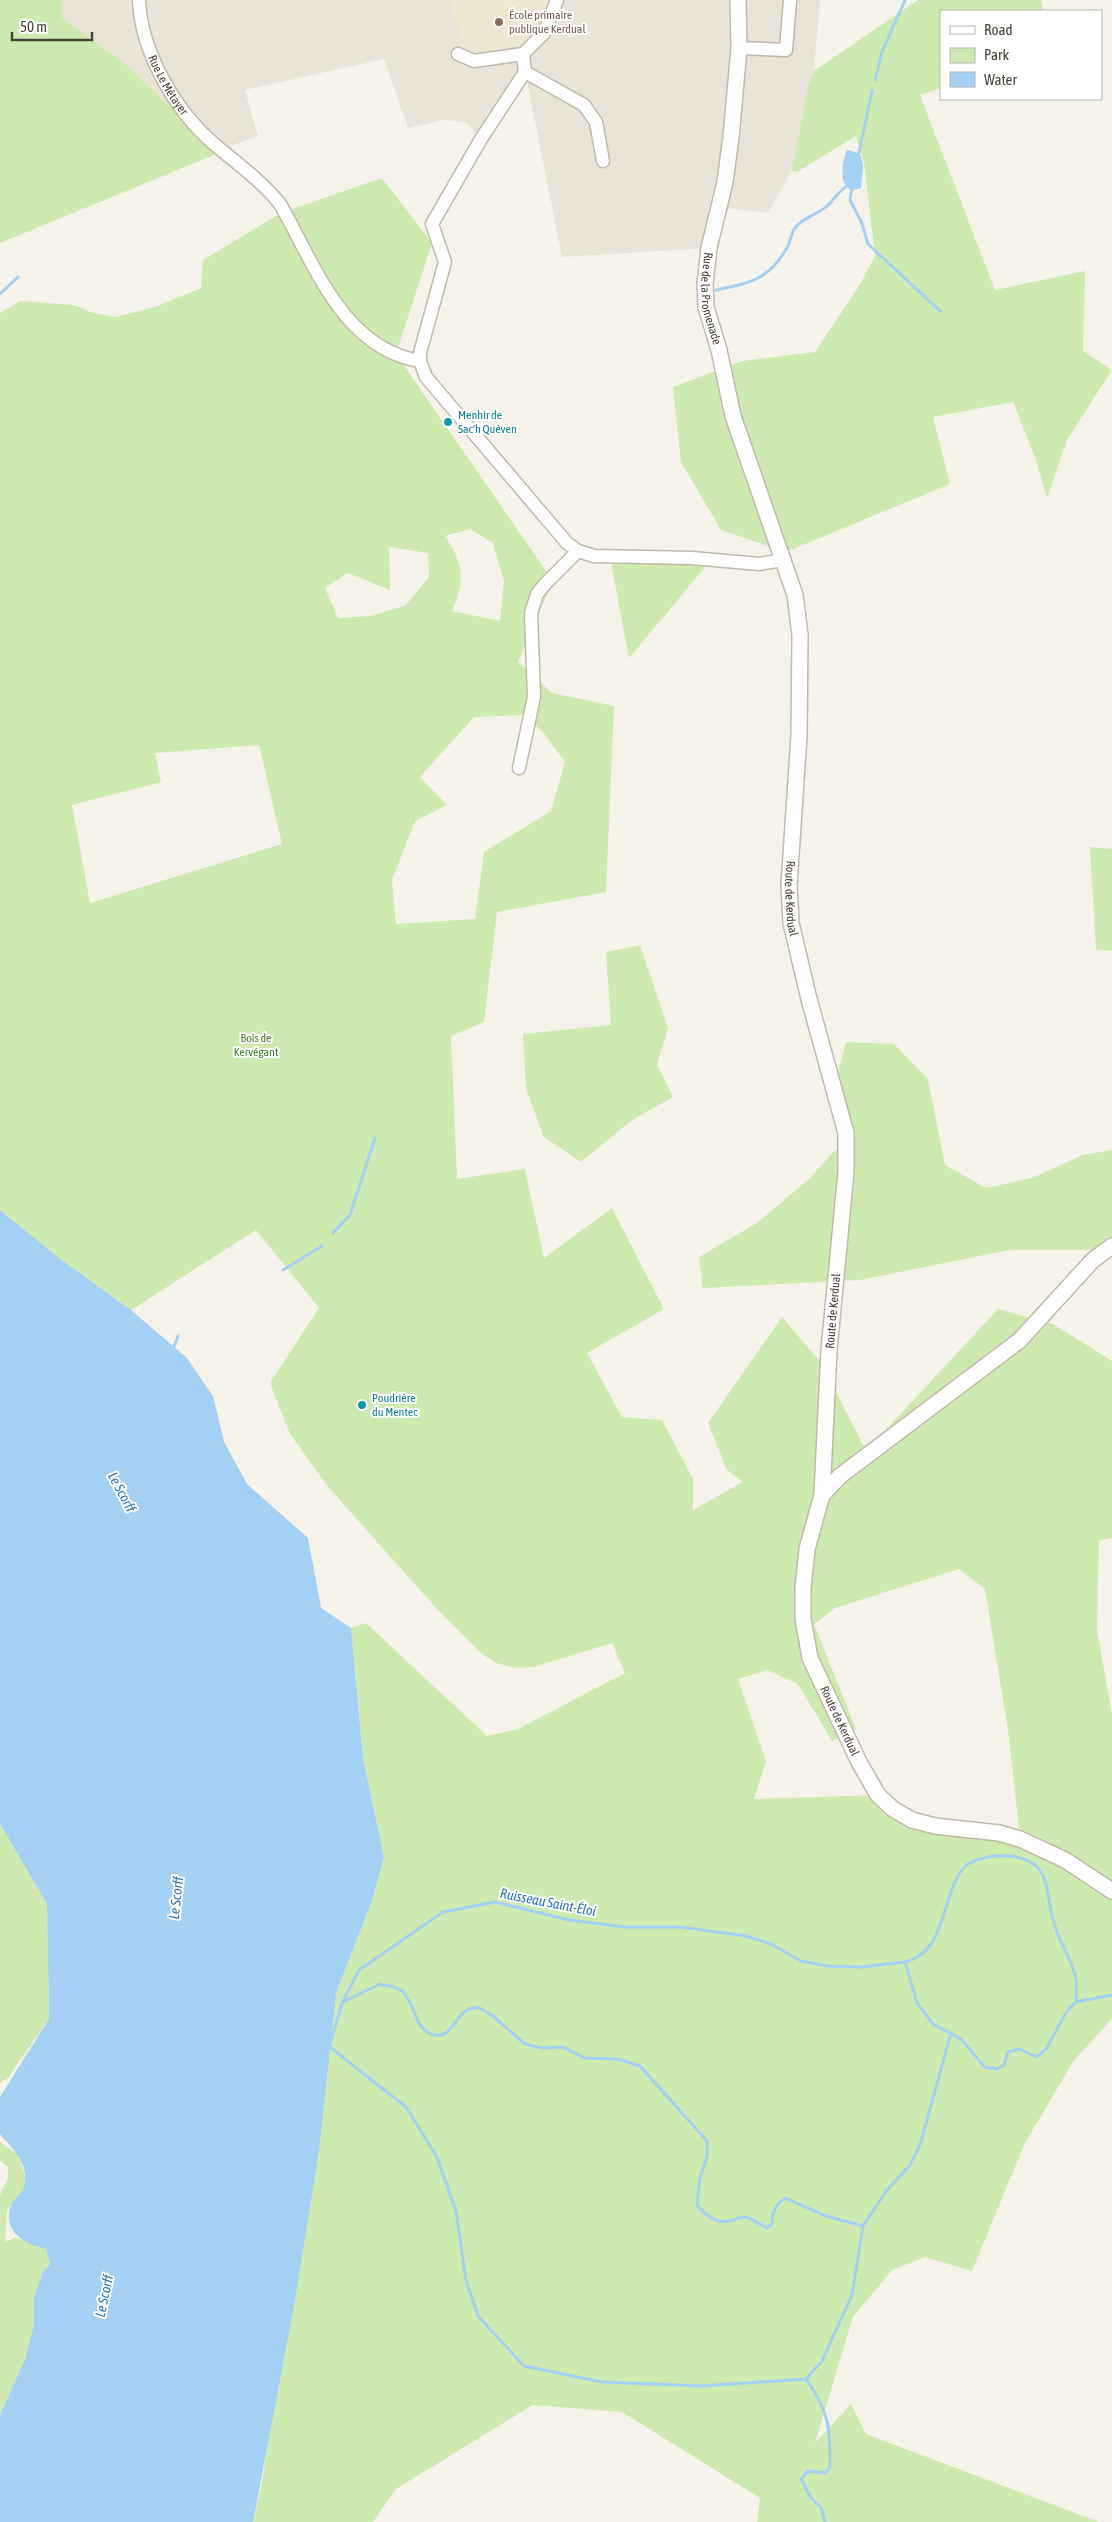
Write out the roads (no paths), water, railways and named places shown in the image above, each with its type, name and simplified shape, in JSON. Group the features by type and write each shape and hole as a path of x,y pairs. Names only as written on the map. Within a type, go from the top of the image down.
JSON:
{"street":[{"name":"Rue Le Métayer","path":"139,0 140,19 152,56 177,102 192,121 226,154 256,178 280,204 333,300 350,323 372,342 411,360 420,361"},
{"path":"458,54 474,61 523,54 544,33 557,0"},
{"name":"Rue de la Promenade","path":"738,0 739,48 724,182 709,248 705,284 706,307 719,350 733,416 783,560"},
{"path":"739,48 786,50 790,0"},
{"path":"523,54 525,72 481,139 432,224 445,262 420,352 420,361 426,377 567,543 578,552 594,556 692,558 759,564 783,560"},
{"path":"525,72 584,105 596,122 604,161"},
{"path":"519,768 534,697 531,613 537,594 578,552"},
{"name":"Route de Kerdual","path":"783,560 795,595 800,635 799,736 789,885 791,922 809,999 846,1133 846,1172 829,1350 822,1495 808,1549 803,1619 810,1658 859,1762 878,1795 893,1809 912,1820 935,1826 999,1833 1043,1848 1112,1890"},
{"path":"822,1495 840,1476 1020,1340 1093,1260 1112,1246"}],"water":[{"path":"847,150 861,156 863,166 861,188 853,190 844,184 842,170"},
{"name":"Le Scorff","path":"0,1210 59,1258 131,1310 187,1358 213,1396 224,1442 247,1484 308,1538 321,1608 351,1628 363,1758 384,1857 372,1901 336,1993 319,2151 294,2306 253,2522 0,2522 0,2415 25,2359 34,2324 34,2297 42,2274 50,2264 46,2249 30,2244 22,2239 16,2234 9,2221 12,2203 24,2187 25,2173 21,2161 0,2134 0,2097 49,2019 47,1904 0,1824"}],"waterway":[{"path":"875,80 882,52 905,0"},
{"path":"858,157 872,91"},
{"path":"716,290 749,282 767,273 788,246 795,228 827,206 849,185"},
{"path":"852,187 850,200 861,221 868,244 940,311"},
{"path":"0,294 18,277"},
{"path":"333,1233 350,1215 375,1138"},
{"path":"283,1270 322,1246"},
{"path":"173,1349 178,1336"},
{"name":"Ruisseau Saint-Éloi","path":"905,1962 918,1957 927,1949 934,1938 940,1926 952,1888 966,1865 992,1856 1008,1856 1023,1859 1033,1864 1045,1880 1051,1914 1076,1978 1076,2002"},
{"name":"Ruisseau Saint-Éloi","path":"330,2045 342,2003 359,1970 443,1912 495,1902 569,1920 624,1927 680,1927 746,1936 771,1944 801,1961 827,1966 861,1967 905,1962 917,2003 933,2024 961,2039 985,2067 997,2069 1004,2065 1008,2052 1019,2049 1037,2057 1046,2049 1067,2011 1076,2002 1112,1995"},
{"path":"343,2002 380,1984 402,1991 407,1996 419,2023 428,2032 435,2035 445,2033 468,2009 478,2007 493,2016 525,2044 542,2048 563,2047 585,2058 618,2059 640,2066 707,2141 707,2157 700,2177 697,2205 707,2215 725,2222 745,2217 767,2228 772,2224 773,2212 776,2206 785,2198 826,2216 863,2226"},
{"path":"806,2379 822,2361 852,2295 863,2226 887,2190 910,2165 920,2145 951,2033"},
{"path":"326,2044 406,2107 437,2157 456,2211 466,2281 478,2316 524,2366 602,2382 702,2386 806,2379 820,2402 827,2421 830,2442 830,2468 825,2473 808,2471 801,2479 811,2498 821,2507 825,2522"}],"place":[{"name":"École primaire publique Kerdual","path":"499,22"},
{"name":"Menhir de Sac'h Quéven","path":"448,422"},
{"name":"Poudrière du Mentec","path":"362,1405"}],"park label":[{"name":"Bois de Kervégant","path":"256,1045"}]}
